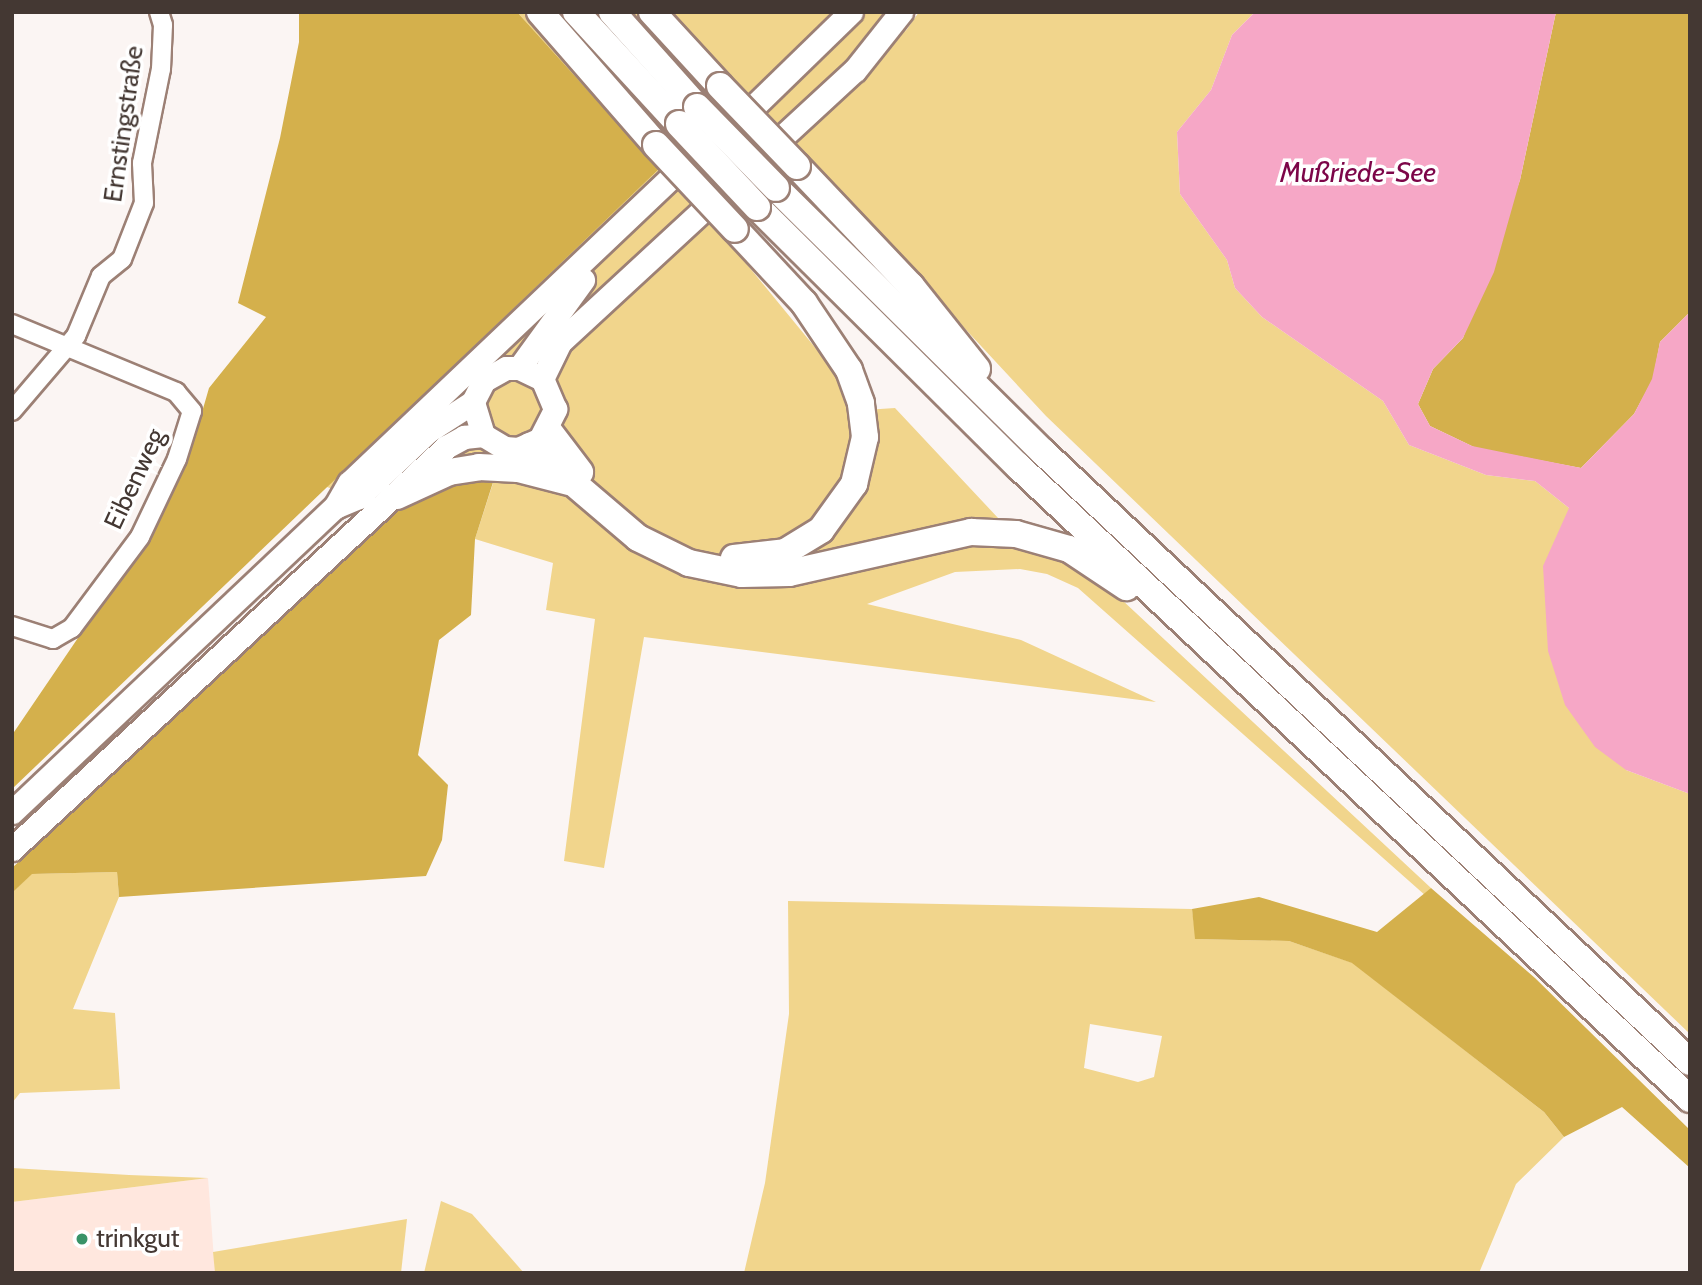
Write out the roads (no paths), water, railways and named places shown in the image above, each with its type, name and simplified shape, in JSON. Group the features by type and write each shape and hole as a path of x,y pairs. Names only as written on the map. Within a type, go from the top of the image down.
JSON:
{"highway":[{"path":"539,438 645,531 693,552 743,560 785,552 821,530 854,484 865,437 861,403 849,370 804,303 656,145 540,12"},
{"path":"576,12 688,116 776,188 1043,452 1690,1062"},
{"path":"612,12 757,207 1018,466 1690,1099"},
{"path":"652,12 911,286 1043,452"},
{"path":"539,438 576,484 638,538 689,563 742,574 789,573 971,532 1016,534 1069,549 1112,574 1187,641 1209,645"},
{"path":"397,496 449,472 479,467 518,468 576,484"}],"main road":[{"path":"519,368 574,289 699,165 712,147 851,12"},
{"path":"542,379 560,342 855,70 901,12"},
{"path":"12,812 335,507 349,483 692,157 712,147"},
{"path":"12,849 397,496 446,447 464,438 483,435 505,448 539,438 554,398 542,379 519,368 494,372 477,391 474,402 483,435"},
{"path":"335,507 359,497 428,431 474,402"}],"street":[{"name":"Ernstingstraße","path":"12,411 29,387 67,348 101,276 122,259 144,203 142,163 161,69 163,25 159,12"},
{"name":"Eibenweg","path":"12,324 176,392 187,400 190,421 140,537 72,628 53,639 12,626"}],"water":[{"name":"Mußriede-See","path":"1255,12 1556,12 1520,180 1494,272 1463,338 1433,369 1418,404 1430,426 1472,446 1581,468 1634,414 1652,379 1660,342 1690,312 1690,794 1626,770 1595,747 1565,705 1548,651 1543,566 1569,508 1535,481 1486,475 1409,445 1383,401 1262,317 1235,288 1227,260 1180,194 1177,132 1211,90 1232,35"}],"place":[{"name":"trinkgut","path":"82,1239"}]}
